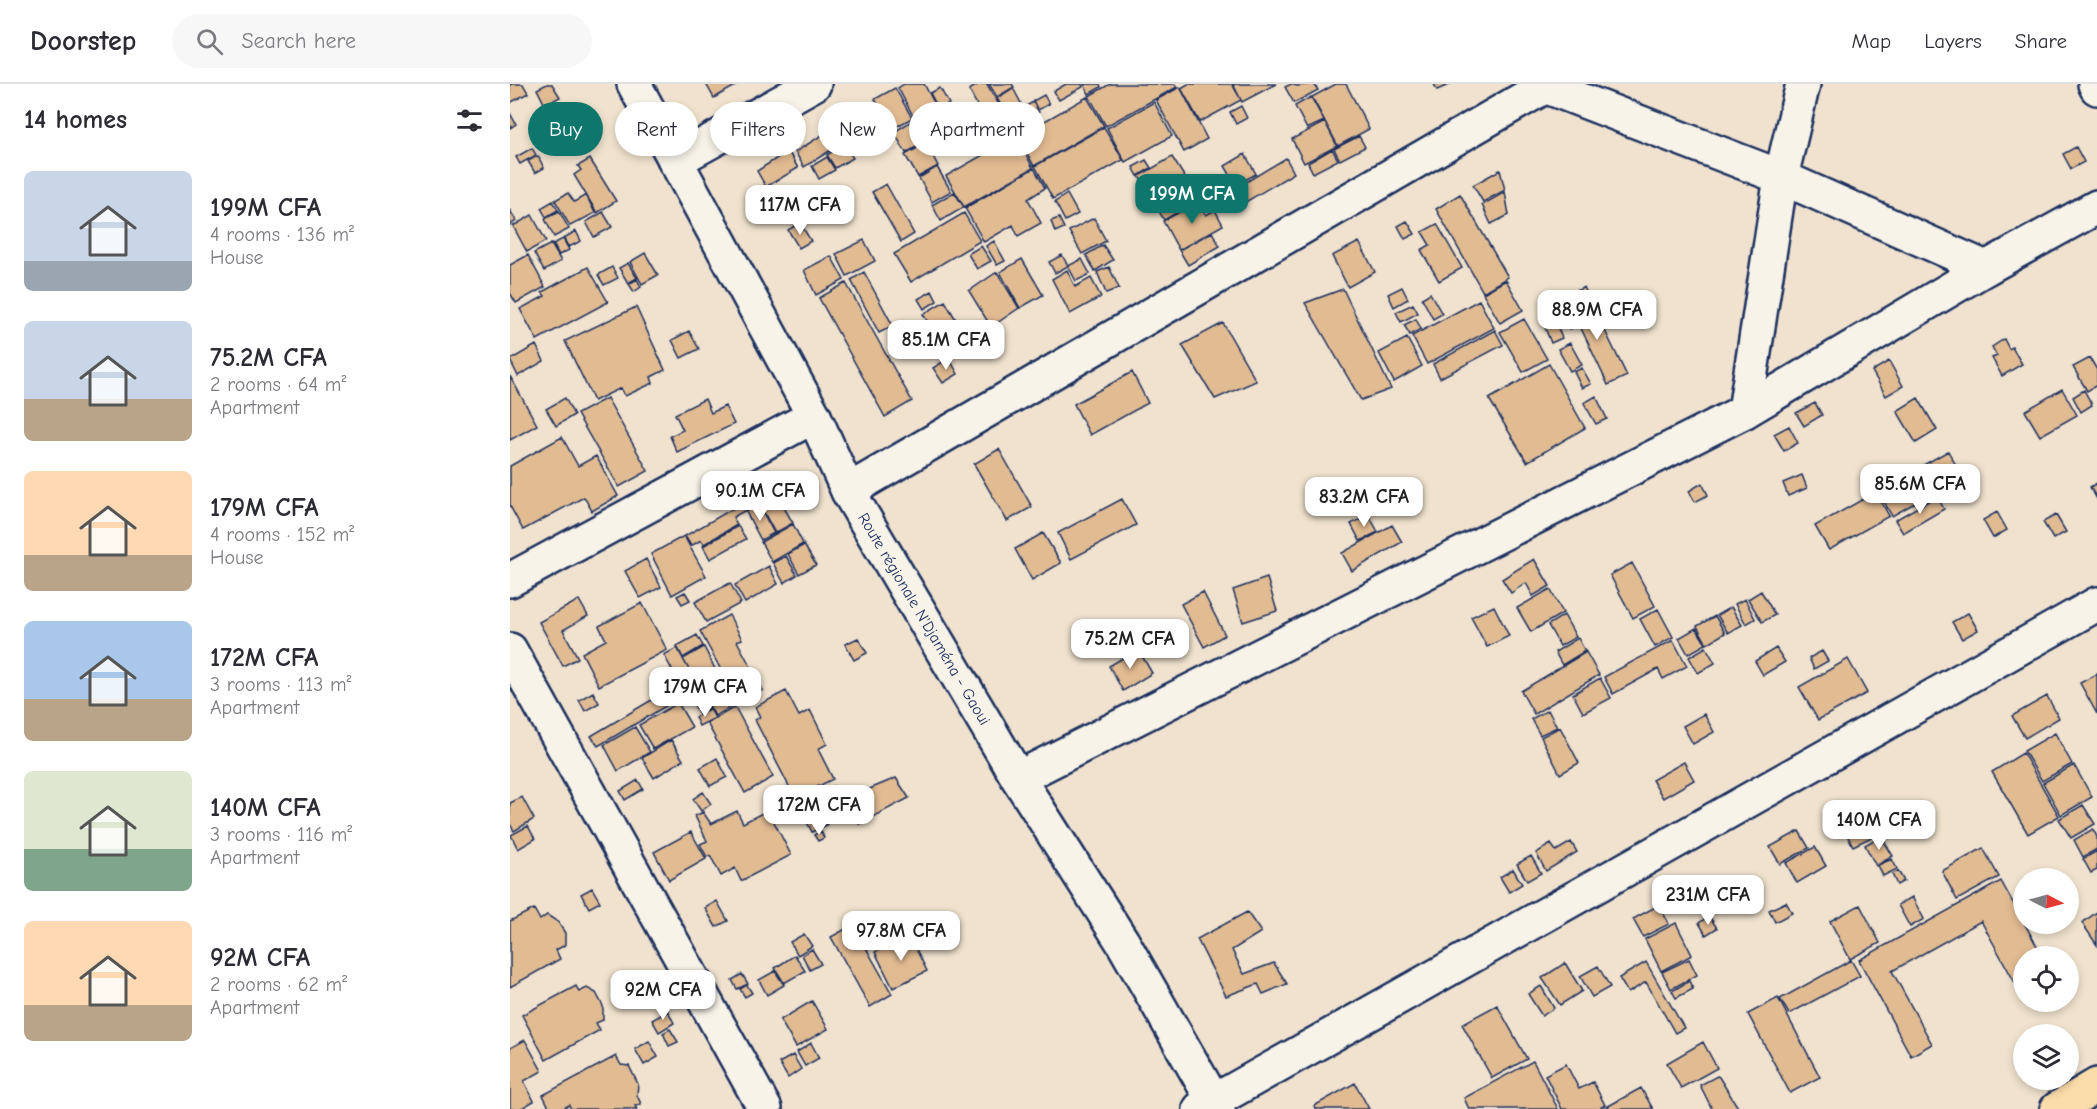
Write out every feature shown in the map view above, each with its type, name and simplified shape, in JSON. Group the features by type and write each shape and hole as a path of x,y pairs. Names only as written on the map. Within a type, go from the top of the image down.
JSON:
{"main road":[{"path":"2057,1109 2097,1085"}],"street":[{"name":"Route régionale N'Djaména - Gaoui","path":"634,84 814,416 848,491 1018,778 1122,941 1211,1106"},
{"path":"675,161 814,84"},
{"path":"1745,411 1781,177 1803,84"},
{"path":"2095,84 2097,88"},
{"path":"848,491 1547,85 1781,177 1986,268"},
{"path":"1018,778 1745,411 1986,268 2097,207"},
{"path":"510,580 814,416"},
{"path":"1211,1106 2097,604"},
{"path":"510,650 765,1109"}],"building":[{"path":"510,84 523,84 528,93 510,103"},
{"path":"552,84 560,97 551,102 544,102 537,89"},
{"path":"706,84 739,84 714,98"},
{"path":"904,84 924,84 934,102 909,102 909,108 898,88"},
{"path":"979,84 987,84 997,102 975,102 969,90"},
{"path":"989,84 1012,84 1014,87 997,97"},
{"path":"1066,84 1082,84 1083,87 1059,100 1054,91"},
{"path":"1084,84 1100,84 1101,87 1089,94"},
{"path":"1110,84 1175,84 1177,87 1106,126 1089,96"},
{"path":"1188,84 1232,84 1241,100 1200,122 1181,88"},
{"path":"1233,84 1276,84 1242,102"},
{"path":"1291,84 1297,86 1314,84 1318,90 1294,103 1285,87"},
{"path":"1336,84 1346,84 1369,129 1338,146 1312,97"},
{"path":"1434,84 1451,84 1437,90"},
{"path":"1180,87 1207,139 1184,152 1156,100"},
{"path":"895,88 909,113 909,120 897,126 897,102 877,102 875,99"},
{"path":"940,88 948,102 935,102 930,93"},
{"path":"1013,88 1020,102 999,102 997,98"},
{"path":"1044,95 1049,104 1045,106 1045,102 1033,101"},
{"path":"1087,97 1104,126 1034,166 1029,156 1045,156 1045,121"},
{"path":"1311,97 1324,121 1307,129 1295,106"},
{"path":"1154,102 1172,136 1125,162 1107,128"},
{"path":"1241,106 1247,118 1236,124 1230,112"},
{"path":"510,113 516,124 510,128"},
{"path":"1325,122 1337,146 1304,163 1292,139"},
{"path":"909,123 909,151 906,153 897,137 897,130"},
{"path":"1104,127 1123,160 1053,199 1035,166"},
{"path":"1359,136 1365,147 1340,160 1334,149"},
{"path":"818,138 818,156 822,156 804,167 797,156 806,156 806,145"},
{"path":"2076,147 2084,162 2071,169 2063,154"},
{"path":"1332,149 1338,160 1313,173 1308,163"},
{"path":"528,150 528,156 534,156 520,164 516,157"},
{"path":"909,153 909,156 933,156 938,166 918,177 905,155"},
{"path":"1245,154 1256,174 1236,185 1225,166"},
{"path":"538,156 544,168 535,173 528,161"},
{"path":"780,156 791,156 798,168 766,187 757,171"},
{"path":"828,156 852,156 853,158 835,168"},
{"path":"981,156 1027,156 1033,168 964,207 946,176"},
{"path":"827,157 835,170 819,179 812,166"},
{"path":"1172,157 1199,200 1164,220 1139,176"},
{"path":"1286,158 1294,173 1239,206 1234,197 1241,193 1238,187"},
{"path":"590,159 616,201 597,213 574,175 581,170 578,166"},
{"path":"1146,160 1151,168 1138,176 1133,167"},
{"path":"937,167 951,191 932,202 919,178"},
{"path":"1034,168 1045,188 1028,199 1041,223 1018,236 1013,225 984,242 965,208"},
{"path":"1500,170 1505,190 1483,202 1473,185"},
{"path":"886,184 914,234 901,242 872,192"},
{"path":"954,192 964,207 941,221 932,205"},
{"path":"1505,192 1509,215 1491,224 1482,205"},
{"path":"568,193 574,202 586,195 595,213 570,226 555,200"},
{"path":"1067,194 1078,214 1065,221 1055,202"},
{"path":"1460,194 1508,277 1483,292 1436,209"},
{"path":"553,201 558,210 546,217 541,208"},
{"path":"1198,202 1206,215 1215,210 1223,225 1179,250 1163,221"},
{"path":"510,210 516,221 510,225"},
{"path":"559,211 569,229 554,237 545,219"},
{"path":"603,212 612,227 594,237 586,222"},
{"path":"964,213 980,241 911,282 894,254"},
{"path":"532,215 546,241 527,252 513,226"},
{"path":"1059,218 1064,228 1055,232 1051,221"},
{"path":"1094,218 1106,241 1082,254 1069,231"},
{"path":"1407,221 1415,234 1405,239 1398,226"},
{"path":"800,223 811,241 799,248 788,230"},
{"path":"1437,224 1462,268 1439,281 1421,250 1430,245 1422,232"},
{"path":"576,231 581,241 569,247 564,238"},
{"path":"1212,232 1220,246 1188,265 1179,250"},
{"path":"563,239 569,250 559,255 553,244"},
{"path":"864,240 875,261 847,276 836,254"},
{"path":"994,241 1005,261 997,265 986,246"},
{"path":"1359,242 1375,272 1348,287 1332,256"},
{"path":"551,244 561,261 544,271 534,253"},
{"path":"1103,245 1113,260 1095,271 1086,255"},
{"path":"981,246 991,261 977,269 968,254"},
{"path":"645,253 658,275 642,284 630,262"},
{"path":"528,255 545,287 516,303 510,293 510,265"},
{"path":"1062,255 1068,266 1055,273 1049,262"},
{"path":"831,256 844,280 816,295 804,270"},
{"path":"1022,259 1043,295 1020,308 1000,272"},
{"path":"1082,259 1090,274 1076,281 1068,266"},
{"path":"628,263 637,278 628,283 619,268"},
{"path":"588,267 608,302 537,340 520,309 545,296 542,292"},
{"path":"612,267 618,278 604,285 598,275"},
{"path":"1109,267 1119,288 1106,293 1097,272"},
{"path":"1067,270 1075,287 1091,278 1101,297 1070,314 1052,279"},
{"path":"864,272 893,326 879,333 851,280"},
{"path":"997,272 1019,308 991,327 969,291"},
{"path":"637,279 641,287 634,292 629,284"},
{"path":"1506,280 1523,310 1500,323 1483,293"},
{"path":"846,283 912,401 885,417 819,298"},
{"path":"1402,287 1408,299 1394,307 1388,294"},
{"path":"1584,287 1589,298 1571,306 1566,296"},
{"path":"1343,289 1391,389 1361,400 1305,303"},
{"path":"932,291 937,301 924,309 918,299"},
{"path":"1430,293 1442,314 1433,319 1422,298"},
{"path":"1479,300 1494,328 1427,364 1412,336"},
{"path":"1590,300 1627,376 1608,385 1579,324 1570,329 1563,313"},
{"path":"945,301 968,340 945,352 923,314"},
{"path":"1413,304 1418,313 1401,322 1396,312"},
{"path":"636,307 665,370 651,377 653,383 625,396 621,388 594,401 565,341"},
{"path":"1551,311 1562,338 1551,343 1540,315"},
{"path":"1416,319 1421,329 1410,335 1404,325"},
{"path":"1524,319 1547,359 1523,372 1500,332"},
{"path":"1223,323 1256,381 1215,399 1182,345"},
{"path":"1495,330 1503,345 1440,378 1433,364"},
{"path":"689,331 699,349 681,358 672,340"},
{"path":"1407,338 1422,366 1394,382 1379,353"},
{"path":"2004,339 2009,349 2012,347 2022,364 2002,376 1992,358 1997,356 1992,347"},
{"path":"1570,343 1582,365 1570,371 1558,349"},
{"path":"536,345 544,361 518,376 510,360"},
{"path":"949,358 958,374 943,383 933,368"},
{"path":"2090,358 2097,370 2097,385 2087,391 2073,367"},
{"path":"1889,361 1903,386 1886,396 1872,371"},
{"path":"1549,364 1585,428 1527,462 1489,399"},
{"path":"1582,368 1591,384 1582,388 1574,372"},
{"path":"1132,372 1148,403 1090,435 1074,404"},
{"path":"510,376 537,425 510,440"},
{"path":"2062,389 2077,415 2040,436 2025,411"},
{"path":"2084,390 2092,405 2081,412 2073,397"},
{"path":"1596,396 1607,419 1596,424 1584,403"},
{"path":"565,398 574,415 556,426 546,409"},
{"path":"607,398 648,471 619,487 577,414"},
{"path":"1918,398 1937,430 1916,443 1897,411"},
{"path":"705,399 711,413 725,406 734,424 677,452 670,436 683,430 675,414"},
{"path":"1815,403 1822,415 1804,426 1796,413"},
{"path":"1789,426 1798,443 1784,451 1774,434"},
{"path":"562,437 578,466 596,456 618,496 592,511 584,497 523,530 510,506 510,466"},
{"path":"999,449 1032,507 1007,521 974,464"},
{"path":"1948,451 1962,476 1892,516 1878,491"},
{"path":"1802,475 1807,488 1788,496 1783,483"},
{"path":"1331,483 1340,500 1323,508 1314,491"},
{"path":"1702,483 1708,495 1695,502 1689,491"},
{"path":"2097,483 2097,499 2090,487"},
{"path":"772,487 793,523 775,533 755,496"},
{"path":"1876,492 1889,516 1829,550 1815,526"},
{"path":"1937,496 1944,509 1903,533 1895,520"},
{"path":"753,497 757,504 733,517 737,525 704,544 701,540 691,546 685,536"},
{"path":"1122,499 1136,525 1071,559 1058,533"},
{"path":"758,504 774,533 761,540 746,512"},
{"path":"1997,512 2007,530 1993,538 1983,520"},
{"path":"1369,515 1378,532 1360,541 1351,524"},
{"path":"2056,515 2066,532 2053,539 2043,522"},
{"path":"793,524 803,544 772,562 761,542"},
{"path":"1392,525 1402,542 1352,571 1342,553"},
{"path":"738,526 746,539 710,559 703,546"},
{"path":"1043,533 1061,563 1032,580 1015,549"},
{"path":"684,536 706,576 672,595 651,554"},
{"path":"804,545 816,565 799,574 788,554"},
{"path":"786,556 797,575 784,583 773,563"},
{"path":"646,559 661,587 640,598 625,571"},
{"path":"1534,559 1550,586 1533,596 1526,583 1511,593 1502,579"},
{"path":"1632,563 1655,606 1633,618 1610,575"},
{"path":"769,566 778,584 745,603 735,585"},
{"path":"1267,578 1277,611 1243,622 1233,590"},
{"path":"730,583 741,603 706,622 695,602"},
{"path":"1550,589 1563,613 1531,632 1517,608"},
{"path":"1761,591 1775,615 1762,622 1748,599"},
{"path":"685,592 690,600 682,604 677,596"},
{"path":"1203,592 1225,635 1204,647 1181,604"},
{"path":"1745,599 1755,619 1746,624 1735,604"},
{"path":"579,600 588,616 563,630 578,658 563,666 539,622"},
{"path":"642,603 667,650 599,686 582,653 606,640 599,626"},
{"path":"1494,606 1509,636 1487,647 1471,617"},
{"path":"1731,607 1742,625 1728,633 1717,615"},
{"path":"1658,609 1673,637 1655,647 1640,619"},
{"path":"1968,613 1978,630 1962,639 1952,622"},
{"path":"729,615 742,639 737,641 763,690 739,703 700,631"},
{"path":"1564,615 1576,637 1560,646 1548,625"},
{"path":"1715,616 1725,633 1707,644 1697,626"},
{"path":"1696,628 1706,644 1688,654 1679,638"},
{"path":"697,635 703,646 683,658 677,646"},
{"path":"858,638 867,653 854,660 845,644"},
{"path":"1578,638 1585,651 1562,665 1555,652"},
{"path":"1673,640 1687,666 1663,679 1658,669 1613,694 1604,677"},
{"path":"704,647 715,669 695,680 683,659"},
{"path":"1706,647 1715,663 1698,673 1689,657"},
{"path":"677,648 696,682 683,690 664,655"},
{"path":"1776,648 1785,662 1763,675 1755,661"},
{"path":"1138,649 1152,673 1123,691 1109,666"},
{"path":"1822,651 1828,661 1814,669 1809,658"},
{"path":"1586,652 1599,675 1534,714 1521,691"},
{"path":"1848,659 1867,693 1818,720 1799,687"},
{"path":"717,671 728,692 708,703 696,682"},
{"path":"2097,674 2097,714 2080,683"},
{"path":"1600,678 1611,698 1583,713 1573,694"},
{"path":"697,684 710,708 699,714 686,690"},
{"path":"786,691 799,716 810,710 827,744 818,749 833,779 795,798 755,720 760,717 755,707"},
{"path":"593,692 599,703 585,711 579,700"},
{"path":"665,692 671,703 598,746 591,736"},
{"path":"729,692 735,705 715,716 708,704"},
{"path":"2047,696 2059,718 2025,738 2012,716"},
{"path":"678,703 692,727 653,749 639,725"},
{"path":"735,707 773,777 745,793 707,723"},
{"path":"710,709 715,718 699,726 695,717"},
{"path":"1548,710 1557,727 1540,735 1531,719"},
{"path":"1704,714 1714,732 1693,744 1683,726"},
{"path":"635,727 650,752 618,771 604,745"},
{"path":"1560,727 1579,763 1560,774 1541,737"},
{"path":"2055,733 2072,764 2042,781 2024,751"},
{"path":"671,740 683,760 654,778 642,758"},
{"path":"2023,753 2059,816 2028,834 1992,772"},
{"path":"717,758 727,777 710,786 700,768"},
{"path":"1684,762 1694,780 1663,798 1652,780"},
{"path":"2074,765 2092,797 2061,815 2043,783"},
{"path":"896,778 909,798 859,824 848,798"},
{"path":"638,780 643,789 625,800 620,791"},
{"path":"834,786 841,799 821,809 814,796"},
{"path":"703,792 711,804 701,811 693,799"},
{"path":"522,797 534,819 514,831 510,824 510,803"},
{"path":"815,800 818,806 810,810 807,804"},
{"path":"1860,805 1865,816 1845,826 1839,816"},
{"path":"2083,805 2095,824 2071,838 2059,819"},
{"path":"818,807 827,825 812,832 803,814"},
{"path":"768,810 791,855 741,881 735,868 721,876 710,855 707,857 700,844 707,841 695,816 703,812 711,824 737,811 743,823"},
{"path":"1871,820 1878,834 1853,846 1846,833"},
{"path":"528,826 535,839 518,849 511,835"},
{"path":"2093,829 2097,837 2097,849 2083,857 2074,840"},
{"path":"821,831 824,838 818,841 814,835"},
{"path":"1799,831 1809,848 1780,864 1770,847"},
{"path":"691,832 706,859 669,880 654,852"},
{"path":"1881,836 1893,856 1876,866 1865,845"},
{"path":"1571,842 1577,852 1546,871 1536,853 1551,844 1556,851"},
{"path":"1815,847 1826,866 1797,883 1786,863"},
{"path":"1983,848 1999,877 1957,900 1942,871"},
{"path":"2097,851 2097,870 2091,873 2083,859"},
{"path":"1531,856 1541,873 1527,881 1517,864"},
{"path":"1892,859 1897,869 1883,876 1878,865"},
{"path":"1513,869 1522,884 1509,892 1500,877"},
{"path":"1898,871 1904,881 1897,885 1892,874"},
{"path":"2001,881 2013,903 2013,934 2030,934 2037,946 2013,946 2013,979 1981,921 1892,971 1932,1044 1911,1056 1859,960"},
{"path":"592,888 600,902 589,908 581,894"},
{"path":"1912,897 1924,919 1910,927 1898,905"},
{"path":"717,901 728,921 716,927 705,908"},
{"path":"1786,902 1792,913 1775,922 1769,910"},
{"path":"1659,905 1669,924 1643,937 1633,919"},
{"path":"1860,905 1880,943 1850,959 1830,921"},
{"path":"534,909 540,920 547,915 558,922 565,933 565,945 556,950 560,959 510,987 510,921"},
{"path":"1247,912 1261,932 1232,950 1244,974 1274,963 1287,984 1263,994 1258,984 1226,996 1197,939"},
{"path":"2097,912 2097,945 2082,923"},
{"path":"1709,916 1717,928 1706,935 1699,923"},
{"path":"1676,923 1692,955 1661,971 1645,939"},
{"path":"853,925 892,994 870,1007 831,937"},
{"path":"804,934 812,946 798,955 790,942"},
{"path":"909,935 927,971 893,988 875,952"},
{"path":"812,949 821,964 810,970 802,955"},
{"path":"795,955 805,971 784,983 775,968"},
{"path":"1689,959 1697,975 1671,989 1662,972"},
{"path":"1851,960 1860,976 1789,1014 1780,999"},
{"path":"1646,962 1684,1028 1675,1033 1646,982 1628,993 1619,978"},
{"path":"1565,963 1582,991 1560,1005 1542,978"},
{"path":"1598,966 1610,987 1592,997 1580,976"},
{"path":"775,971 784,985 767,995 759,980"},
{"path":"742,974 748,984 737,989 732,980"},
{"path":"1689,981 1693,989 1676,998 1672,991"},
{"path":"747,985 752,993 745,997 740,989"},
{"path":"576,986 579,992 587,988 596,993 603,1006 603,1020 596,1023 600,1030 546,1060 522,1015"},
{"path":"1541,986 1554,1008 1542,1016 1528,994"},
{"path":"1778,998 1820,1077 1790,1093 1748,1014"},
{"path":"812,1001 828,1029 796,1047 780,1020"},
{"path":"1497,1005 1527,1059 1492,1078 1462,1024"},
{"path":"668,1011 674,1023 659,1032 652,1020"},
{"path":"670,1029 678,1042 669,1046 663,1033"},
{"path":"525,1040 542,1071 524,1081 534,1101 520,1109 510,1109 510,1048"},
{"path":"649,1041 658,1057 644,1065 635,1049"},
{"path":"1703,1042 1717,1068 1681,1088 1667,1063"},
{"path":"811,1043 819,1058 805,1066 797,1052"},
{"path":"793,1055 801,1069 788,1078 779,1063"},
{"path":"616,1056 621,1065 629,1066 638,1084 637,1095 641,1104 635,1106 637,1109 571,1109 569,1105 562,1109 550,1109 543,1095"},
{"path":"1533,1061 1558,1109 1469,1109 1464,1098"},
{"path":"1566,1064 1579,1089 1593,1082 1605,1105 1598,1109 1562,1109 1545,1075"},
{"path":"1717,1076 1739,1109 1712,1109 1700,1085"},
{"path":"1355,1083 1369,1109 1316,1109 1314,1106"},
{"path":"1641,1088 1653,1109 1603,1109"}]}
